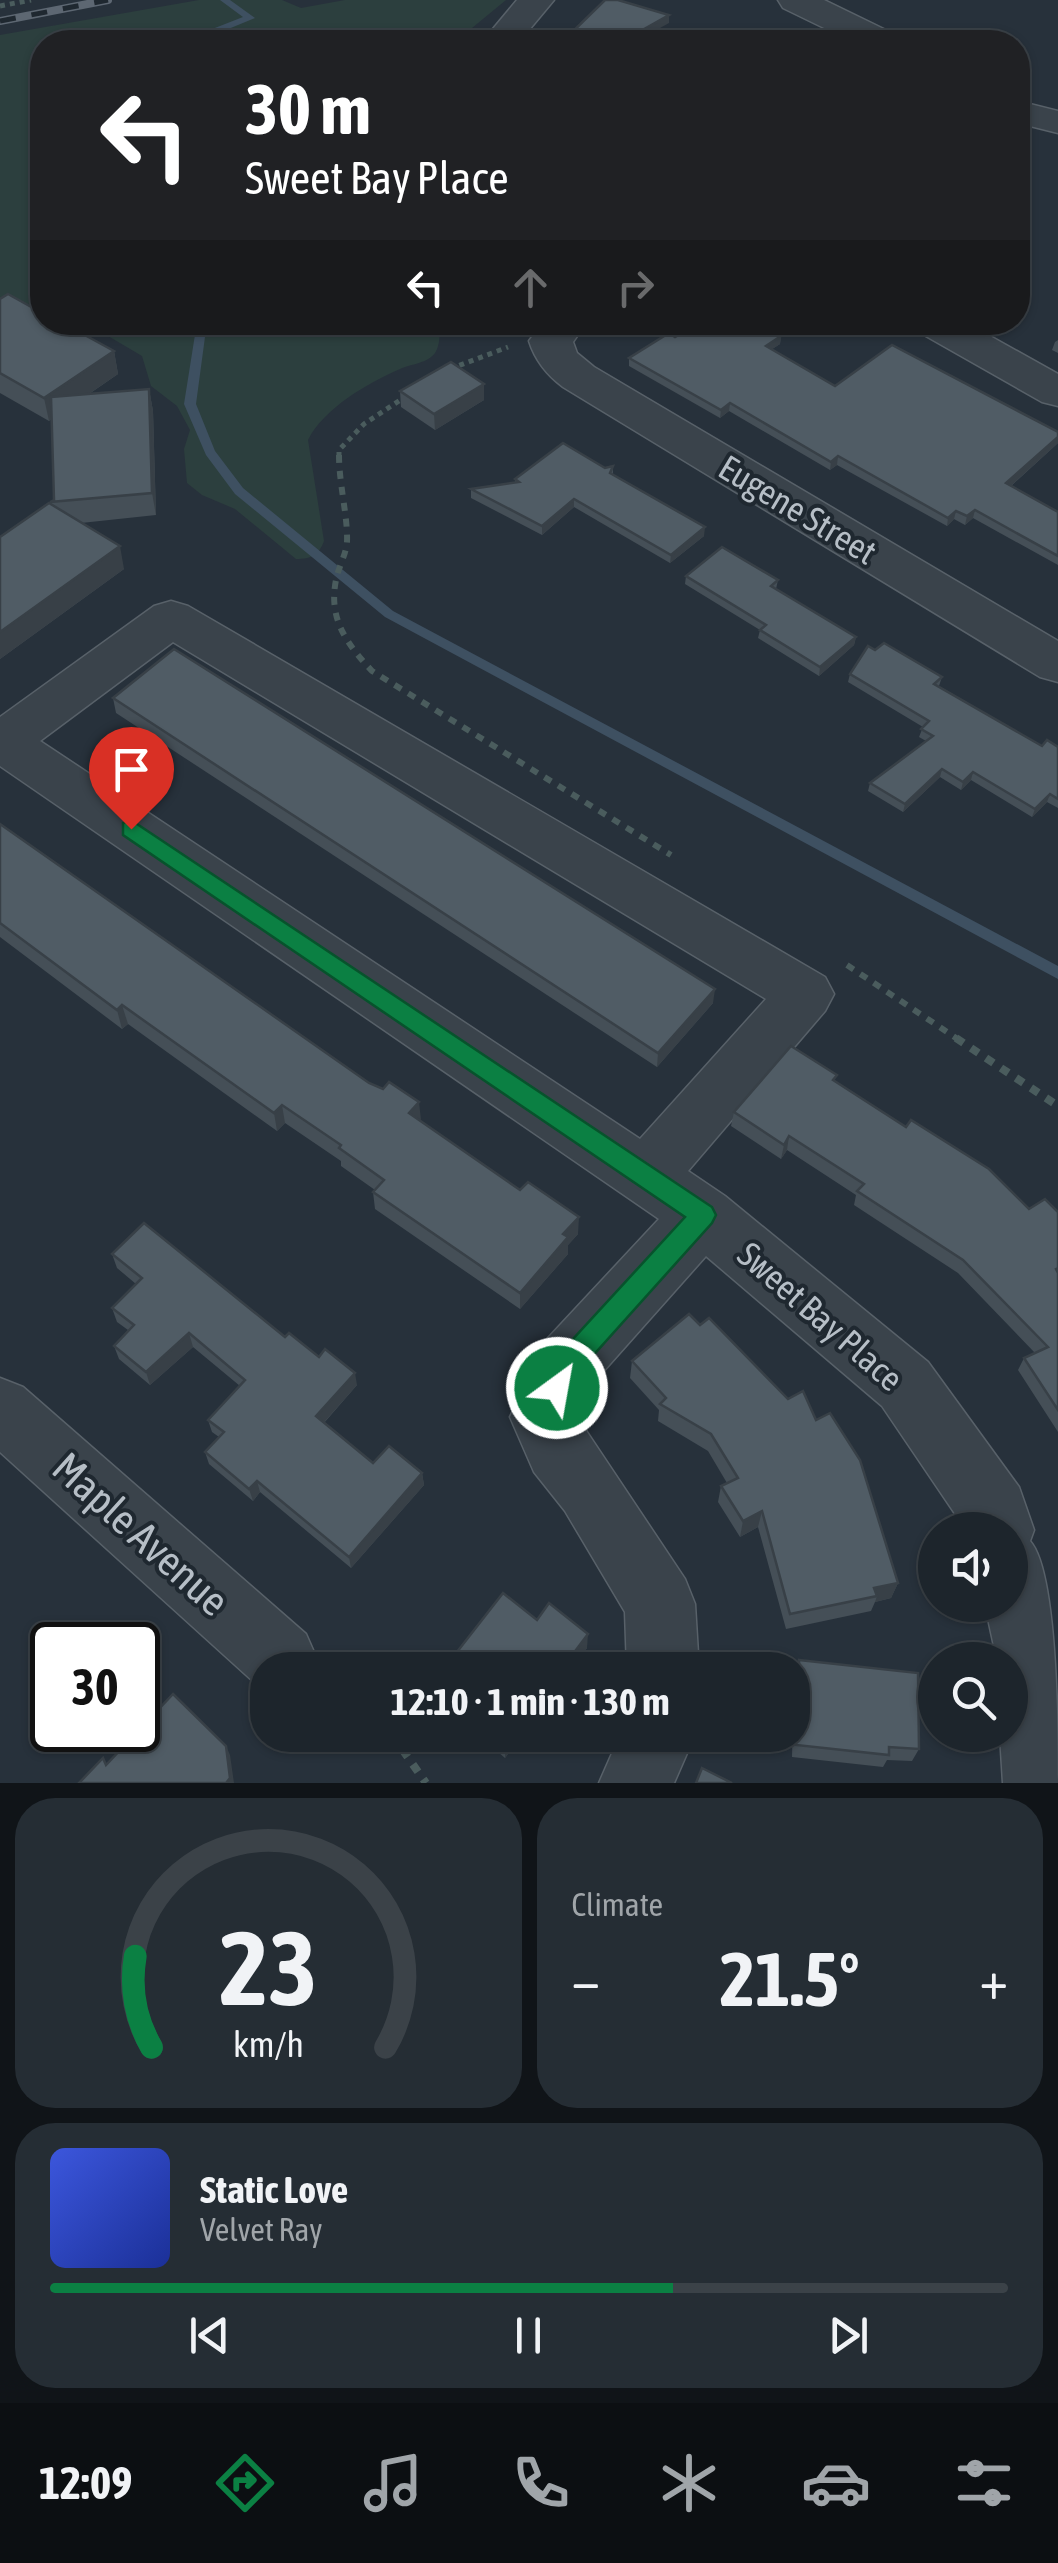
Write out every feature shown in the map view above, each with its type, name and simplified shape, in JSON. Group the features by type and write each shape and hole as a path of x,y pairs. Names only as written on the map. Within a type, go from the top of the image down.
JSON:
{"street":[{"path":"510,30 536,0"},
{"path":"796,0 856,30"},
{"path":"1030,115 1058,122"},
{"name":"Eugene Street","path":"559,335 565,367 592,386 1058,664"},
{"path":"960,335 1058,392"},
{"path":"1,741 171,618 805,994 645,1177"},
{"name":"Sweet Bay Place","path":"1,741 703,1215 906,1384 995,1512"},
{"path":"662,1652 660,1604 588,1488 558,1449 542,1417 571,1360 703,1215"},
{"name":"Maple Avenue","path":"0,1409 273,1652"},
{"path":"1025,1622 1032,1650 1040,1783"},
{"path":"636,1783 650,1752"}],"path":[{"path":"0,6 31,0"},
{"path":"436,378 477,356 548,335"},
{"path":"334,615 335,582 347,543 339,496 339,450 364,424 407,396"},
{"path":"404,1752 426,1783"}],"green space":[{"path":"199,0 282,0 301,8 345,0 506,0 470,30 30,30 30,306 0,310 0,35"},
{"path":"106,335 439,335 432,356 361,389 315,428 308,440 324,541 314,555 296,559 235,509 202,495 187,483 184,449 190,430 177,406 151,386 142,356"}],"building":[{"path":"605,0 669,15 642,30 574,30"},
{"path":"8,294 30,306 30,335 85,335 114,351 44,398 0,373 0,299"},
{"path":"666,335 779,335 766,346 835,386 892,345 1058,432 1058,437 1006,483 1058,512 1058,556 975,510 967,516 956,511 948,518 838,456 831,462 730,403 721,410 629,358"},
{"path":"451,362 484,384 434,414 400,391"},
{"path":"149,389 152,493 50,502 54,500 51,397"},
{"path":"563,443 605,468 613,466 610,473 705,527 671,555 574,499 542,526 471,489 519,482 515,479"},
{"path":"49,503 120,546 0,632 0,537"},
{"path":"722,547 778,580 771,586 856,637 820,667 760,630 766,625 686,576"},
{"path":"884,643 942,677 934,684 1042,746 1047,740 1058,747 1058,799 1050,794 1035,809 973,772 963,782 942,769 905,804 870,783 933,736 921,729 929,721 850,674 868,646 875,650"},
{"path":"174,649 715,989 658,1053 113,698"},
{"path":"0,824 369,1083 383,1089 389,1082 419,1102 409,1113 520,1190 528,1182 579,1217 563,1234 568,1237 520,1293 373,1192 384,1180 339,1148 341,1145 282,1105 274,1113 122,1005 117,1010 0,923"},
{"path":"791,1046 837,1075 833,1080 906,1127 911,1120 989,1169 1029,1209 1045,1199 1058,1212 1058,1410 1024,1358 1048,1347 963,1260 857,1191 864,1184 789,1136 784,1145 734,1112"},
{"path":"144,1223 285,1337 289,1333 319,1357 325,1349 355,1373 316,1416 373,1463 389,1446 422,1473 349,1557 257,1481 249,1489 205,1452 224,1432 208,1420 245,1380 189,1333 146,1372 114,1346 134,1325 112,1308 142,1278 112,1254"},
{"path":"689,1314 700,1325 709,1318 788,1399 803,1391 816,1420 830,1413 860,1460 898,1583 874,1588 877,1596 790,1614 762,1511 743,1521 721,1486 738,1478 711,1434 660,1404 666,1398 632,1361"},
{"path":"503,1593 537,1620 549,1603 588,1634 574,1652 457,1652"},
{"path":"810,1661 918,1673 918,1749 889,1747 889,1755 810,1747"},
{"path":"173,1694 226,1746 230,1778 226,1783 79,1783 103,1758 106,1765 118,1752 160,1752 160,1708"},
{"path":"702,1768 732,1783 696,1783"}],"waterway":[{"path":"218,30 250,18 224,0"},
{"path":"200,335 190,404 210,452 239,491 389,614 1058,973"}],"railway":[{"path":"0,21 108,0"}],"route":[{"path":"131,829 703,1215 571,1360 557,1388"}]}
